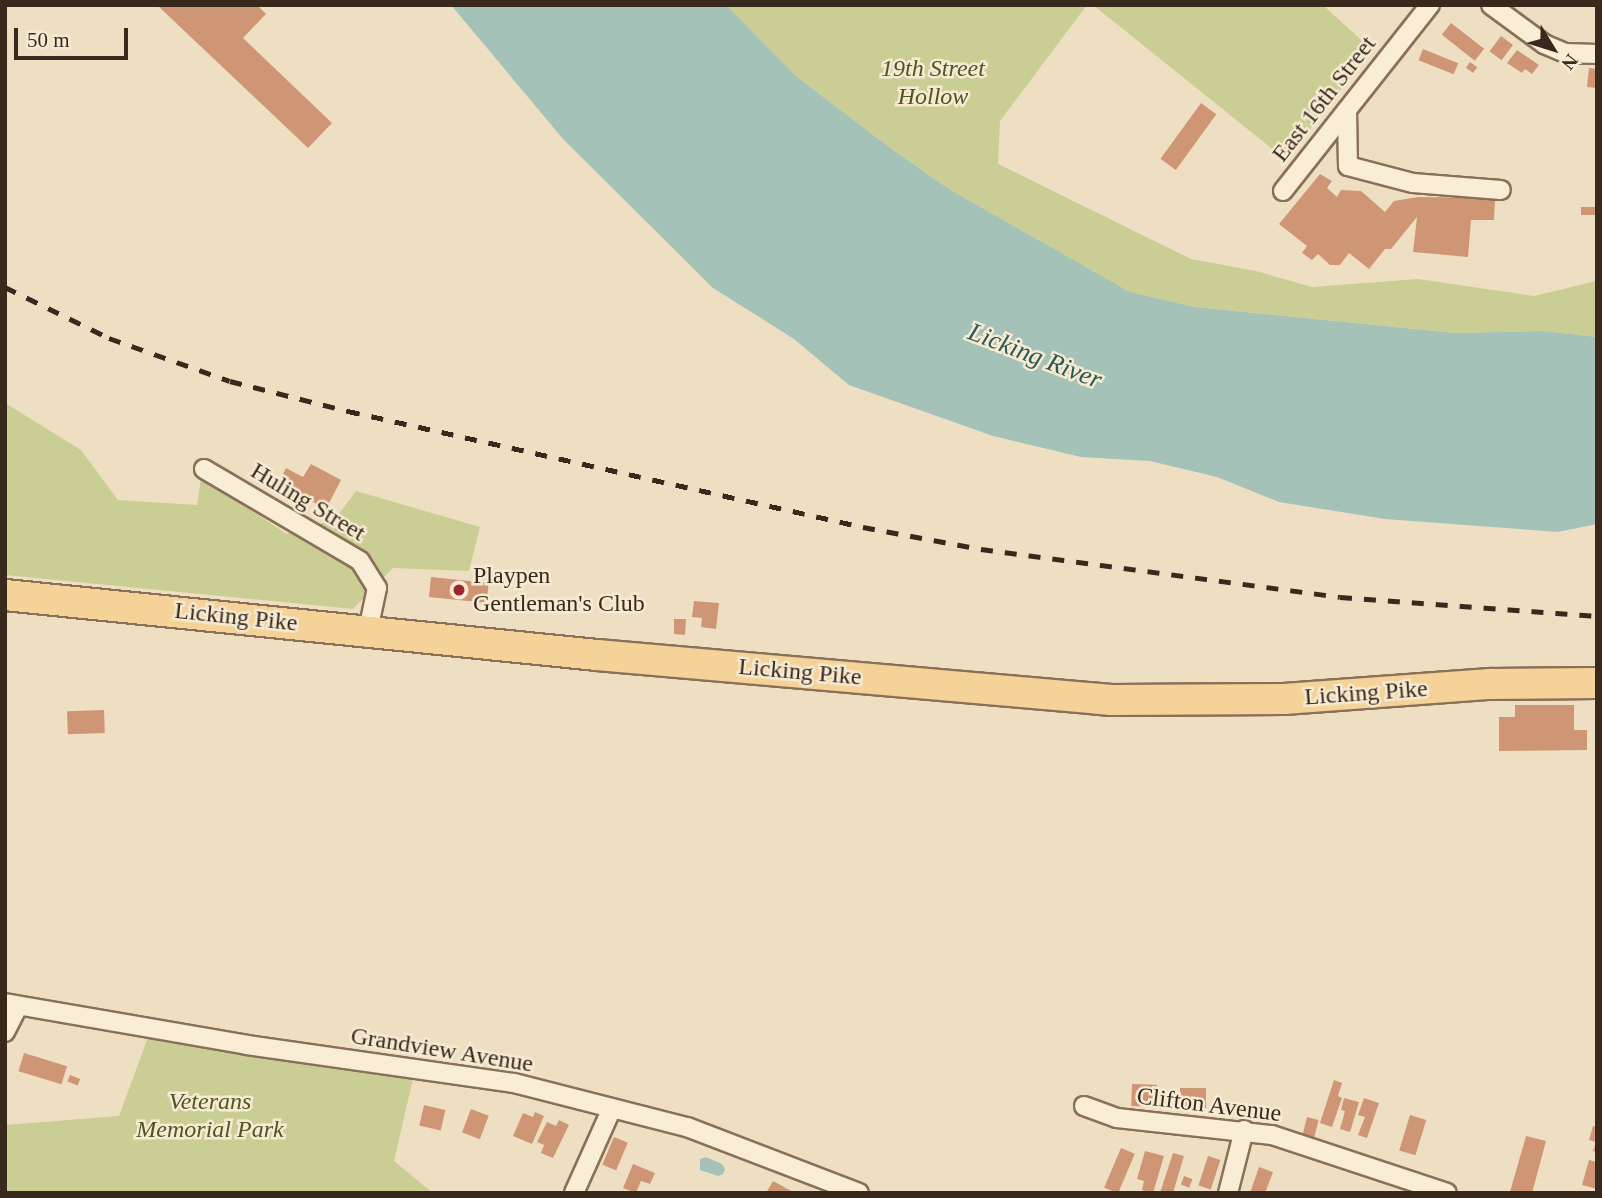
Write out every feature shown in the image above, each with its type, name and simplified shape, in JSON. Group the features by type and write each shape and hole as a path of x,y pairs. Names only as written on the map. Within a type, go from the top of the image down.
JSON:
{"main road":[{"name":"Licking Pike","path":"5,594 368,629 597,655 1111,700 1284,699 1490,684 1597,683"}],"street":[{"name":"East 16th Street","path":"1283,191 1430,5"},
{"path":"1490,5 1544,44 1565,53 1596,54"},
{"path":"1347,110 1349,166 1413,183 1501,190"},
{"name":"Huling Street","path":"204,469 360,561 377,588 368,629"},
{"path":"5,1032 11,1005"},
{"name":"Grandview Avenue","path":"11,1005 247,1045 514,1083 687,1127 829,1189 859,1193"},
{"name":"Clifton Avenue","path":"1084,1106 1117,1118 1272,1135 1447,1193"},
{"path":"575,1193 612,1108"},
{"path":"1228,1193 1244,1130"}],"green space":[{"name":"19th Street Hollow","path":"726,5 1087,5 1000,121 998,164 1191,259 1256,271 1312,287 1418,279 1534,296 1596,281 1597,277 1597,337 1543,331 1455,333 1195,307 1130,292 949,189 893,150 797,77"},
{"path":"1093,5 1323,5 1372,50 1286,160"},
{"path":"5,403 81,450 118,500 197,505 201,478 287,534 335,519 356,491 480,527 469,571 393,568 353,609 5,575"},
{"name":"Veterans Memorial Park","path":"151,1029 415,1070 394,1161 433,1193 5,1193 5,1125 119,1116"}],"water":[{"name":"Licking River","path":"451,5 726,5 797,77 893,150 949,189 1130,292 1195,307 1455,333 1543,331 1597,337 1597,524 1558,532 1385,519 1279,502 1217,477 1150,461 1081,457 993,436 849,385 794,339 713,288 563,139"},
{"path":"706,1157 722,1164 725,1169 723,1174 718,1176 700,1170 700,1159"}],"building":[{"path":"157,5 257,5 266,14 243,38 332,123 308,148"},
{"path":"1451,23 1484,49 1475,61 1442,35"},
{"path":"1501,36 1513,45 1502,60 1490,51"},
{"path":"1423,49 1458,63 1454,74 1419,60"},
{"path":"1517,50 1539,65 1532,74 1525,69 1522,73 1507,63"},
{"path":"1470,62 1477,67 1473,73 1466,68"},
{"path":"1589,68 1597,69 1597,88 1587,87"},
{"path":"1201,103 1216,114 1176,170 1160,159"},
{"path":"1320,174 1332,181 1327,188 1337,197 1341,190 1361,191 1385,212 1394,201 1418,197 1495,198 1494,220 1471,220 1468,257 1413,252 1417,217 1391,249 1385,249 1369,269 1349,253 1340,265 1330,265 1318,254 1312,260 1302,253 1307,246 1279,224"},
{"path":"1581,207 1597,207 1597,215 1581,215"},
{"path":"311,464 341,480 326,509 278,483 286,468 303,477"},
{"name":"Playpen Gentleman's Club","path":"431,577 489,583 487,603 429,597"},
{"path":"694,601 719,603 716,629 701,627 702,618 692,617"},
{"path":"674,619 686,619 685,635 674,634"},
{"path":"1515,705 1574,705 1574,730 1587,730 1587,750 1499,751 1499,717 1515,717"},
{"path":"104,710 105,733 68,734 67,711"},
{"path":"24,1053 67,1066 61,1084 18,1071"},
{"path":"70,1075 80,1079 78,1086 67,1081"},
{"path":"1334,1080 1342,1083 1338,1096 1342,1098 1332,1127 1320,1123"},
{"path":"1132,1084 1157,1085 1156,1107 1131,1106"},
{"path":"1180,1088 1206,1088 1206,1108 1180,1108"},
{"path":"1344,1098 1359,1102 1350,1132 1340,1129 1345,1111 1341,1110"},
{"path":"1364,1098 1379,1103 1367,1138 1358,1135 1365,1117 1358,1115"},
{"path":"424,1105 445,1110 441,1130 419,1125"},
{"path":"471,1109 489,1116 480,1139 462,1132"},
{"path":"535,1112 544,1116 532,1144 513,1136 523,1113 533,1117"},
{"path":"1410,1115 1426,1120 1415,1155 1399,1150"},
{"path":"1307,1117 1319,1120 1314,1139 1302,1136"},
{"path":"559,1120 569,1125 553,1158 541,1153 544,1145 537,1142 547,1122 556,1126"},
{"path":"1593,1126 1597,1127 1597,1152 1593,1151 1596,1142 1589,1140"},
{"path":"1526,1136 1546,1141 1532,1193 1510,1192"},
{"path":"614,1137 628,1143 616,1170 602,1165"},
{"path":"1121,1148 1135,1154 1118,1193 1104,1188"},
{"path":"1145,1151 1164,1156 1153,1193 1142,1190 1144,1181 1137,1179"},
{"path":"1173,1153 1184,1156 1173,1193 1160,1193"},
{"path":"1208,1156 1220,1160 1211,1189 1198,1185"},
{"path":"1589,1160 1597,1162 1597,1189 1582,1185"},
{"path":"633,1164 655,1173 650,1184 641,1181 636,1193 623,1188"},
{"path":"1259,1167 1273,1172 1265,1193 1250,1193"},
{"path":"1184,1176 1192,1179 1189,1188 1181,1184"},
{"path":"773,1181 795,1193 766,1193"}],"railway":[{"path":"5,287 109,338 230,381 348,411 863,527 981,549 1340,597 1597,616"}],"place":[{"name":"Playpen Gentleman's Club","path":"459,590"}]}
